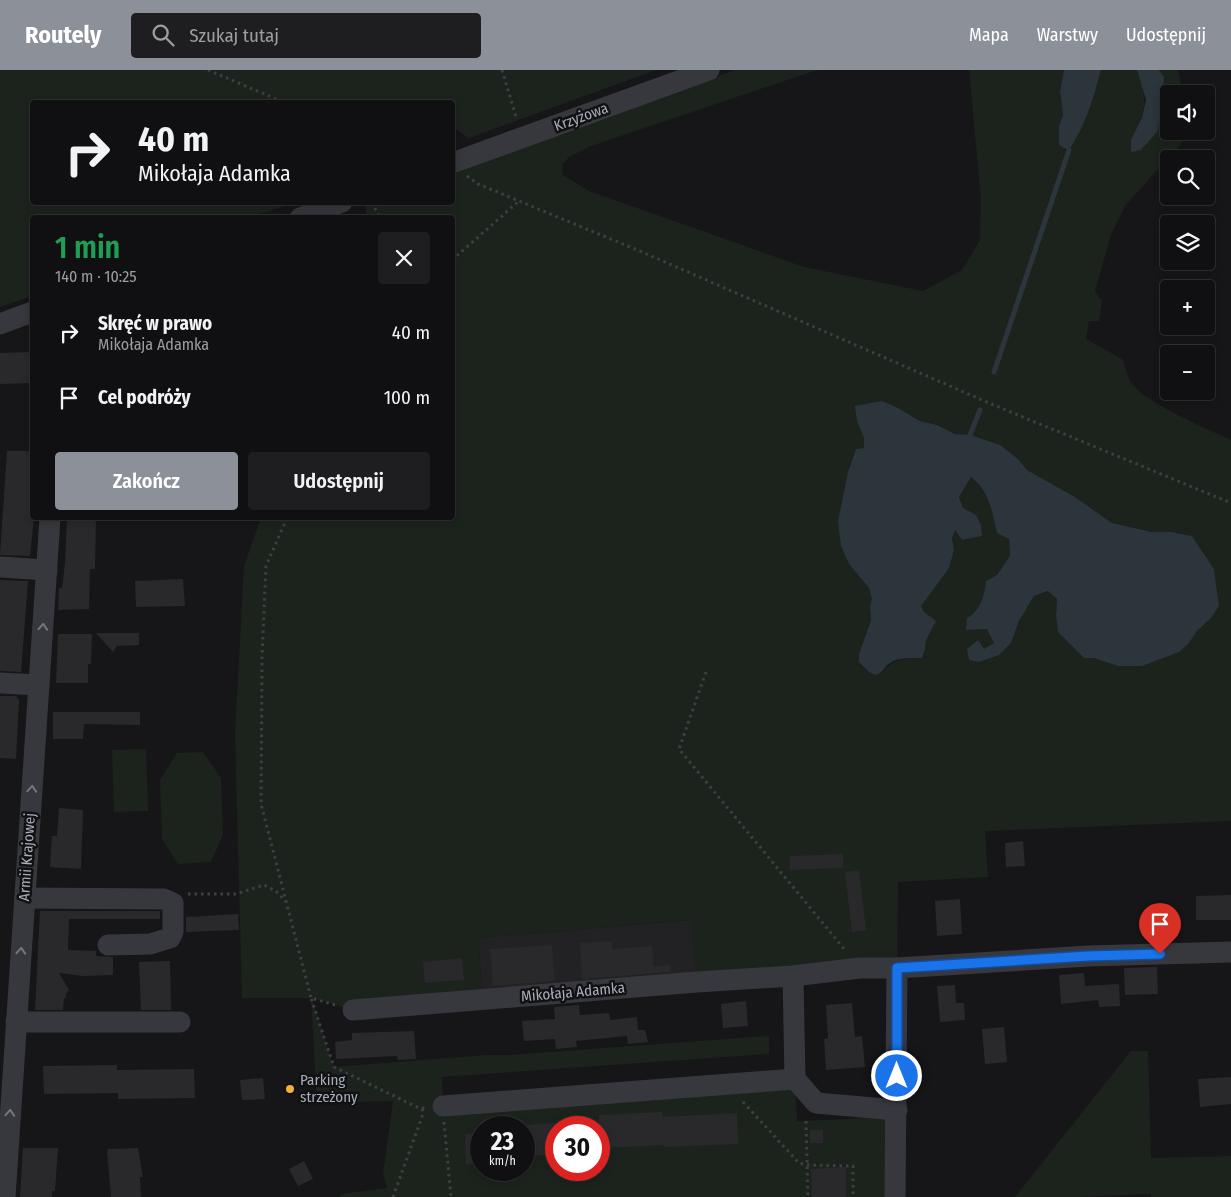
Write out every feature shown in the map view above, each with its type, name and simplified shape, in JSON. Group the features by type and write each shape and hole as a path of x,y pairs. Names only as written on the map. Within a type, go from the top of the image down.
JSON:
{"street":[{"name":"Krzyżowa","path":"456,161 710,70"},
{"path":"308,215 334,205"},
{"path":"0,324 30,313"},
{"name":"Armii Krajowej","path":"5,1197 50,520"},
{"path":"0,567 47,570"},
{"path":"0,683 39,685"},
{"path":"24,898 164,899 173,902 174,932 170,938 150,944 108,945"},
{"name":"Mikołaja Adamka","path":"353,1010 793,976 860,968 897,968 1088,956 1231,952"},
{"path":"895,1197 897,968"},
{"path":"793,976 795,1079 816,1103 897,1110"},
{"path":"16,1022 180,1022"},
{"path":"443,1106 795,1079"}],"path":[{"path":"208,70 278,100"},
{"path":"502,70 523,138"},
{"path":"456,161 471,180 980,399 1231,503"},
{"path":"455,257 519,200"},
{"path":"287,520 266,566 262,657 261,804 311,998 334,1067 418,1108 422,1108 423,1114 393,1197"},
{"path":"706,672 679,748 860,968"},
{"path":"264,885 276,892 286,902"},
{"path":"311,998 353,1010"},
{"path":"739,1098 799,1163 807,1165 853,1166 853,1197"},
{"path":"443,1106 451,1197"},
{"path":"806,1121 808,1197"}],"shaded area":[{"path":"0,70 656,70 469,138 455,128 455,100 30,100 30,205 287,205 257,215 30,215 30,297 0,307"},
{"path":"735,70 817,70 591,146 569,157 562,165 563,175 589,191 804,267 923,291 962,270 980,240 981,199 969,70 1064,70 1060,91 1063,115 1059,126 1069,149 1084,121 1101,70 1137,70 1143,91 1144,106 1143,113 1131,140 1164,77 1159,70 1178,70 1181,85 1160,85 1160,140 1184,140 1175,150 1160,150 1160,167 1125,206 1111,235 1095,291 1102,301 1099,321 1089,321 1086,339 1122,359 1130,381 1148,398 1176,414 1231,440 1231,821 985,831 988,877 898,882 897,968 697,982 691,920 478,938 483,1000 353,1010 312,998 334,1067 769,1036 769,1054 442,1077 443,1106 795,1081 797,1121 853,1119 897,1110 895,1197 340,1197 341,1194 387,1188 383,1174 393,1101 317,1103 311,998 242,998 235,733 244,566 260,520 455,520 455,215 367,215 364,205 455,205 455,170","holes":["898,408 920,421 937,425 955,434 970,435 1018,459 1027,470 1075,497 1112,523 1152,532 1171,532 1192,536 1214,569 1219,606 1211,618 1197,631 1189,643 1118,666 1094,658 1084,658 1058,632 1056,616 1057,599 1049,591 1034,596 1019,621 1011,643 999,654 980,662 978,641 984,650 994,643 988,629 966,630 967,618 979,607 986,581 997,575 1010,556 1009,539 997,533 986,496 971,477 959,497 963,508 982,536 962,540 955,529 952,538 954,550 921,606 925,618 926,632 922,658 895,661 881,673 869,672 859,662 859,654 871,620 870,607 872,599 869,588 849,564 838,521 848,472 856,449 864,448 864,438 857,421"]},
{"path":"1064,70 1101,70 1084,122 1069,150 1059,144 1059,126 1063,115 1060,91"},
{"path":"1137,70 1159,70 1164,77 1164,85 1160,85 1160,119 1157,132 1141,150 1131,152 1131,140 1142,117 1146,100"},
{"path":"882,401 920,421 937,425 955,434 970,435 1000,445 1018,459 1027,470 1075,497 1112,523 1152,532 1171,532 1192,536 1214,569 1219,606 1211,618 1179,652 1142,666 1118,666 1094,658 1084,658 1058,632 1056,616 1057,599 1048,591 1034,596 1019,621 1011,643 999,655 979,662 969,660 967,649 978,640 984,649 994,643 987,629 966,630 967,618 979,607 986,581 997,575 1010,556 1009,539 997,533 986,495 971,477 959,497 963,508 976,515 981,525 982,536 962,540 955,530 952,538 954,550 949,568 921,606 924,612 936,621 926,640 922,658 897,660 890,663 878,674 875,675 869,672 859,662 859,654 871,620 870,607 872,599 869,588 849,564 841,546 838,521 848,472 856,449 864,448 864,438 857,421 855,406"},
{"path":"146,749 148,811 114,812 112,750"},
{"path":"203,752 221,778 223,835 211,862 178,864 162,839 160,780 177,753"},
{"path":"692,920 697,982 483,1000 478,938"},
{"path":"1131,1051 1148,1051 1151,1158 1231,1156 1231,1197 1151,1197 1151,1194 1015,1197"}],"building":[{"path":"30,352 30,383 0,384 0,353"},
{"path":"7,451 30,451 30,520 34,520 30,556 0,555"},
{"path":"67,520 96,520 95,569 90,569 89,609 58,610 59,588 62,588"},
{"path":"183,579 185,606 136,607 135,581"},
{"path":"0,580 28,581 21,672 0,671"},
{"path":"96,633 139,633 139,645 117,646 113,652"},
{"path":"58,634 92,634 91,664 88,664 88,683 56,683"},
{"path":"0,696 16,696 19,700 16,759 0,758"},
{"path":"53,712 140,712 140,725 84,724 83,739 53,739"},
{"path":"59,808 83,810 81,869 50,867 52,836 57,836"},
{"path":"1023,841 1025,866 1006,867 1005,843"},
{"path":"843,854 843,868 790,870 790,856"},
{"path":"859,870 866,930 852,932 845,872"},
{"path":"1231,895 1231,920 1196,920 1196,896"},
{"path":"960,899 962,934 937,936 935,901"},
{"path":"40,911 160,911 160,919 69,919 68,950 96,951 96,956 113,957 113,975 82,976 59,973 69,990 66,993 66,998 64,998 63,1010 35,1010"},
{"path":"238,914 239,930 186,932 186,917"},
{"path":"612,941 612,949 652,946 654,966 670,965 671,972 582,979 580,943"},
{"path":"552,945 555,981 493,986 490,949"},
{"path":"462,958 464,980 425,983 423,962"},
{"path":"170,961 171,1010 141,1010 139,962"},
{"path":"1157,967 1158,994 1125,995 1124,968"},
{"path":"1084,973 1085,986 1119,984 1120,1006 1099,1007 1098,1000 1061,1004 1059,975"},
{"path":"955,985 956,1003 964,1003 965,1020 940,1022 937,986"},
{"path":"746,1001 748,1026 723,1028 721,1004"},
{"path":"852,1003 855,1037 862,1036 865,1067 826,1070 824,1039 828,1038 826,1005"},
{"path":"579,1005 580,1015 609,1013 610,1020 637,1017 638,1030 645,1030 648,1042 628,1044 627,1036 576,1041 577,1047 556,1049 555,1039 524,1041 522,1021 555,1019 554,1007"},
{"path":"1004,1027 1007,1062 985,1064 982,1029"},
{"path":"414,1031 416,1059 398,1060 397,1056 336,1059 335,1042 352,1040 352,1033"},
{"path":"117,1065 117,1070 194,1069 195,1098 118,1099 118,1093 44,1094 43,1066"},
{"path":"1231,1077 1231,1104 1200,1107 1198,1079"},
{"path":"263,1078 265,1099 242,1100 240,1080"},
{"path":"662,1112 663,1117 737,1113 738,1144 610,1147 610,1116 599,1115"},
{"path":"535,1124 545,1124 545,1155 535,1156"},
{"path":"810,1130 823,1130 823,1143 810,1143"},
{"path":"465,1134 470,1134 470,1164 466,1164"},
{"path":"23,1148 58,1148 55,1191 52,1191 52,1197 20,1197"},
{"path":"138,1148 143,1177 140,1177 141,1197 111,1197 107,1149"},
{"path":"304,1161 313,1179 298,1186 289,1169"},
{"path":"846,1167 846,1197 812,1197 811,1169"}],"waterway":[{"path":"994,372 1069,150"},
{"path":"970,435 980,410"}],"place":[{"name":"Parking strzeżony","path":"290,1089"}],"route":[{"path":"897,1076 897,968 1088,956 1160,954"}]}
